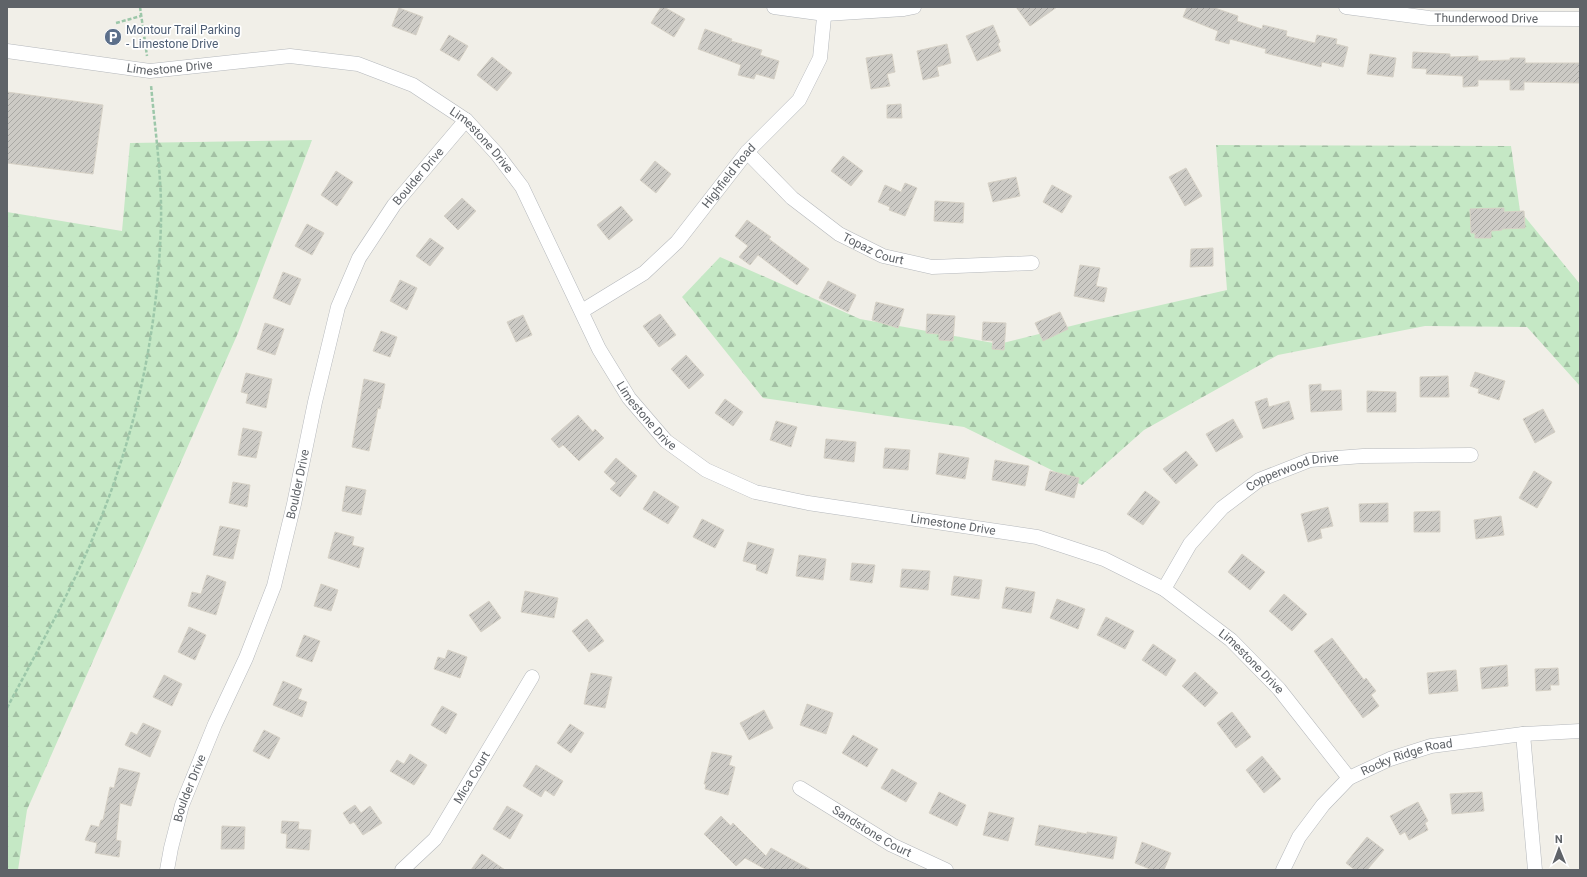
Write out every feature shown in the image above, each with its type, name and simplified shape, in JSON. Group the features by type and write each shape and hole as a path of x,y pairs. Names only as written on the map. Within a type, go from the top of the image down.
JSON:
{"street":[{"path":"774,7 825,11 904,10 914,7"},
{"name":"Thunderwood Drive","path":"1346,7 1429,18 1580,20"},
{"name":"Highfield Road","path":"582,311 644,273 678,242 747,152 800,100 820,58 825,11"},
{"name":"Limestone Drive","path":"7,51 150,71 290,56 358,64 413,85 466,120 497,154 522,187 599,349 629,398 666,441 706,470 755,492 808,503 1037,538 1104,559 1164,589 1231,640 1279,689 1349,778"},
{"name":"Boulder Drive","path":"167,870 170,848 182,805 215,724 246,658 274,586 338,307 359,258 394,205 466,120"},
{"name":"Topaz Court","path":"747,152 792,198 839,234 883,256 932,267 1032,263"},
{"name":"Copperwood Drive","path":"1164,589 1190,544 1222,508 1259,480 1310,460 1363,456 1471,454"},
{"name":"Mica Court","path":"402,870 435,839 532,677"},
{"name":"Rocky Ridge Road","path":"1283,870 1299,837 1323,806 1349,778 1390,759 1431,746 1522,734 1580,731"},
{"path":"1522,734 1536,870"},
{"name":"Sandstone Court","path":"800,788 892,845 946,870"}],"path":[{"path":"7,708 89,548 122,458 141,391 152,331 158,279 161,221 150,71 140,7"},
{"path":"116,23 141,16"}],"green space":[{"path":"312,140 238,333 27,810 18,870 7,870 7,212 122,231 130,143"},
{"path":"1216,145 1511,146 1520,211 1580,284 1580,386 1527,327 1425,326 1278,355 1144,430 1082,485 964,427 763,398 682,297 720,257 860,319 999,344 1095,320 1227,290"}],"building":[{"path":"661,7 664,7 685,19 674,37 651,23"},
{"path":"1016,7 1057,7 1030,26"},
{"path":"1187,7 1212,7 1238,16 1237,21 1262,29 1263,25 1287,31 1286,36 1315,43 1317,35 1337,39 1336,44 1348,47 1343,67 1322,62 1321,67 1265,53 1266,49 1230,39 1229,44 1215,40 1218,31 1183,17"},
{"path":"399,8 423,17 416,35 392,26"},
{"path":"993,25 1000,42 998,44 1001,51 977,61 966,36"},
{"path":"705,29 732,39 731,41 762,50 760,55 779,61 774,79 756,74 754,79 738,75 741,65 698,49"},
{"path":"449,35 468,46 459,61 440,50"},
{"path":"947,44 951,63 937,67 939,76 923,80 917,51"},
{"path":"1413,52 1450,54 1450,57 1478,56 1478,61 1525,58 1525,63 1580,63 1580,83 1524,82 1524,90 1510,90 1510,80 1478,80 1478,86 1463,87 1463,76 1426,74 1427,69 1412,68"},
{"path":"892,54 895,72 887,74 890,86 871,89 866,58"},
{"path":"1370,54 1396,58 1393,77 1367,74"},
{"path":"492,57 512,73 497,91 477,75"},
{"path":"7,92 103,105 93,174 7,163"},
{"path":"901,104 902,118 887,118 887,105"},
{"path":"843,156 863,171 851,186 831,171"},
{"path":"655,161 671,174 656,193 640,180"},
{"path":"1186,168 1202,196 1185,206 1169,177"},
{"path":"336,171 353,182 337,206 321,195"},
{"path":"1016,177 1020,196 993,202 988,183"},
{"path":"905,183 917,188 905,216 889,210 890,207 878,202 885,185 901,192"},
{"path":"1052,185 1072,196 1062,213 1043,202"},
{"path":"462,198 476,211 458,230 444,216"},
{"path":"935,201 964,203 963,223 934,221"},
{"path":"621,206 633,220 609,240 597,225"},
{"path":"1504,208 1504,212 1524,211 1525,228 1491,231 1491,238 1475,238 1475,233 1471,233 1470,209"},
{"path":"747,220 771,237 769,239 809,269 797,285 758,255 750,265 739,257 748,246 735,236"},
{"path":"307,224 324,233 312,255 295,246"},
{"path":"430,238 444,248 430,266 416,256"},
{"path":"1213,248 1213,266 1190,267 1191,249"},
{"path":"1080,265 1100,268 1096,286 1107,288 1104,302 1074,296"},
{"path":"283,272 301,279 290,305 273,298"},
{"path":"400,280 417,288 407,310 390,301"},
{"path":"828,281 856,295 848,312 819,298"},
{"path":"876,302 904,309 898,328 872,320"},
{"path":"1060,312 1068,329 1043,341 1035,323"},
{"path":"660,314 676,335 659,347 643,326"},
{"path":"927,314 955,316 953,341 939,340 939,334 926,333"},
{"path":"523,315 532,335 516,342 507,322"},
{"path":"983,322 1006,323 1004,350 992,349 993,341 982,340"},
{"path":"265,323 284,329 275,355 257,349"},
{"path":"381,331 397,337 390,357 373,351"},
{"path":"686,355 704,375 689,389 671,369"},
{"path":"1475,372 1505,381 1499,400 1478,393 1479,389 1470,386"},
{"path":"246,373 272,379 266,408 246,403 248,394 241,392"},
{"path":"1448,376 1449,397 1420,397 1420,377"},
{"path":"364,379 385,384 380,409 378,408 369,451 352,447"},
{"path":"1321,384 1321,391 1341,390 1342,410 1311,412 1309,385"},
{"path":"1367,391 1396,392 1396,412 1367,412"},
{"path":"1267,398 1269,407 1289,401 1294,419 1263,429 1255,402"},
{"path":"725,399 743,412 733,426 715,413"},
{"path":"1543,409 1555,432 1535,443 1523,419"},
{"path":"578,415 593,432 595,429 604,438 579,461 563,445 559,448 551,439"},
{"path":"1233,419 1243,437 1216,452 1206,434"},
{"path":"776,421 797,427 791,447 770,440"},
{"path":"243,428 262,432 256,458 238,455"},
{"path":"826,439 856,442 854,462 824,458"},
{"path":"885,448 910,450 908,470 883,468"},
{"path":"1186,451 1198,465 1176,484 1163,469"},
{"path":"939,453 969,458 965,479 936,474"},
{"path":"616,458 637,476 620,497 610,489 616,483 604,472"},
{"path":"995,460 1029,466 1025,486 992,480"},
{"path":"1050,471 1079,478 1074,498 1045,490"},
{"path":"1534,471 1552,482 1537,508 1519,498"},
{"path":"233,482 250,485 247,507 229,503"},
{"path":"346,486 366,490 361,515 342,511"},
{"path":"654,491 679,507 668,524 643,509"},
{"path":"1145,491 1160,502 1143,525 1127,514"},
{"path":"1388,503 1388,522 1360,522 1359,504"},
{"path":"1328,507 1333,526 1320,529 1322,538 1308,542 1301,514"},
{"path":"1440,511 1440,532 1414,532 1414,512"},
{"path":"1501,516 1504,535 1476,539 1474,520"},
{"path":"702,519 724,530 715,548 693,537"},
{"path":"220,526 240,530 233,559 213,555"},
{"path":"335,532 354,537 352,545 364,548 359,568 328,558"},
{"path":"748,542 774,549 767,574 756,570 757,565 743,561"},
{"path":"1242,554 1265,572 1250,590 1228,572"},
{"path":"799,555 826,559 823,580 796,576"},
{"path":"852,563 875,565 872,583 850,580"},
{"path":"902,569 930,571 928,590 900,587"},
{"path":"207,575 226,582 216,615 188,606 192,592 201,594"},
{"path":"954,576 982,580 979,599 951,595"},
{"path":"321,584 338,590 331,611 314,606"},
{"path":"1006,587 1035,592 1031,613 1002,608"},
{"path":"525,591 558,598 554,618 521,612"},
{"path":"1284,594 1307,614 1292,631 1269,611"},
{"path":"1057,599 1085,609 1078,629 1050,618"},
{"path":"489,601 501,618 481,632 469,615"},
{"path":"1106,617 1134,631 1125,649 1097,635"},
{"path":"587,619 604,641 589,652 572,631"},
{"path":"189,627 206,635 195,660 178,652"},
{"path":"304,635 320,641 312,662 296,656"},
{"path":"1332,638 1364,680 1366,678 1376,691 1371,695 1379,706 1363,718 1314,651"},
{"path":"1153,644 1176,660 1166,676 1142,660"},
{"path":"448,650 467,657 460,678 434,669 438,657 445,659"},
{"path":"1507,665 1508,686 1482,689 1480,668"},
{"path":"1558,668 1559,685 1550,685 1551,690 1536,691 1535,669"},
{"path":"1456,670 1458,691 1429,694 1427,673"},
{"path":"1195,672 1218,693 1205,707 1182,686"},
{"path":"591,673 612,677 605,708 584,704"},
{"path":"164,675 182,684 172,706 153,697"},
{"path":"283,681 302,689 298,699 307,702 302,717 273,705"},
{"path":"807,704 833,713 826,734 800,725"},
{"path":"442,706 457,714 446,734 431,725"},
{"path":"764,710 773,728 749,740 740,723"},
{"path":"1232,712 1251,737 1236,748 1217,723"},
{"path":"143,723 161,731 150,757 125,745 131,732 137,735"},
{"path":"570,724 584,733 571,753 557,743"},
{"path":"264,730 280,738 269,759 253,751"},
{"path":"853,735 878,749 867,767 842,753"},
{"path":"712,752 732,756 729,765 735,767 728,795 705,789 706,784 704,784"},
{"path":"410,754 427,765 414,785 390,771 397,760 404,764"},
{"path":"1262,756 1281,779 1264,793 1246,770"},
{"path":"536,765 563,781 554,796 545,790 541,797 523,786"},
{"path":"119,768 140,773 131,806 120,803 116,840 121,841 119,857 95,853 97,843 85,840 91,825 99,827 101,820 103,820 110,787 114,788"},
{"path":"892,769 917,783 906,802 881,788"},
{"path":"939,792 966,805 957,826 929,813"},
{"path":"1482,792 1484,811 1452,814 1450,794"},
{"path":"1418,802 1428,821 1425,823 1428,830 1409,840 1405,832 1400,835 1390,816"},
{"path":"355,805 361,813 370,806 382,823 363,835 354,822 350,824 343,813"},
{"path":"507,806 523,815 510,839 493,829"},
{"path":"989,812 1014,818 1008,841 983,835"},
{"path":"721,816 731,826 733,823 766,856 771,848 811,870 767,870 745,858 736,866 704,834"},
{"path":"282,821 299,822 298,829 311,830 309,850 286,848 287,834 281,833"},
{"path":"1039,825 1087,834 1087,832 1117,837 1113,859 1035,845"},
{"path":"222,826 245,827 244,849 221,849"},
{"path":"1367,837 1384,850 1367,870 1355,870 1346,863"},
{"path":"1142,842 1171,853 1164,870 1152,870 1135,863"},
{"path":"482,854 505,870 471,870"}],"place":[{"name":"Montour Trail Parking - Limestone Drive","path":"113,37"}]}
